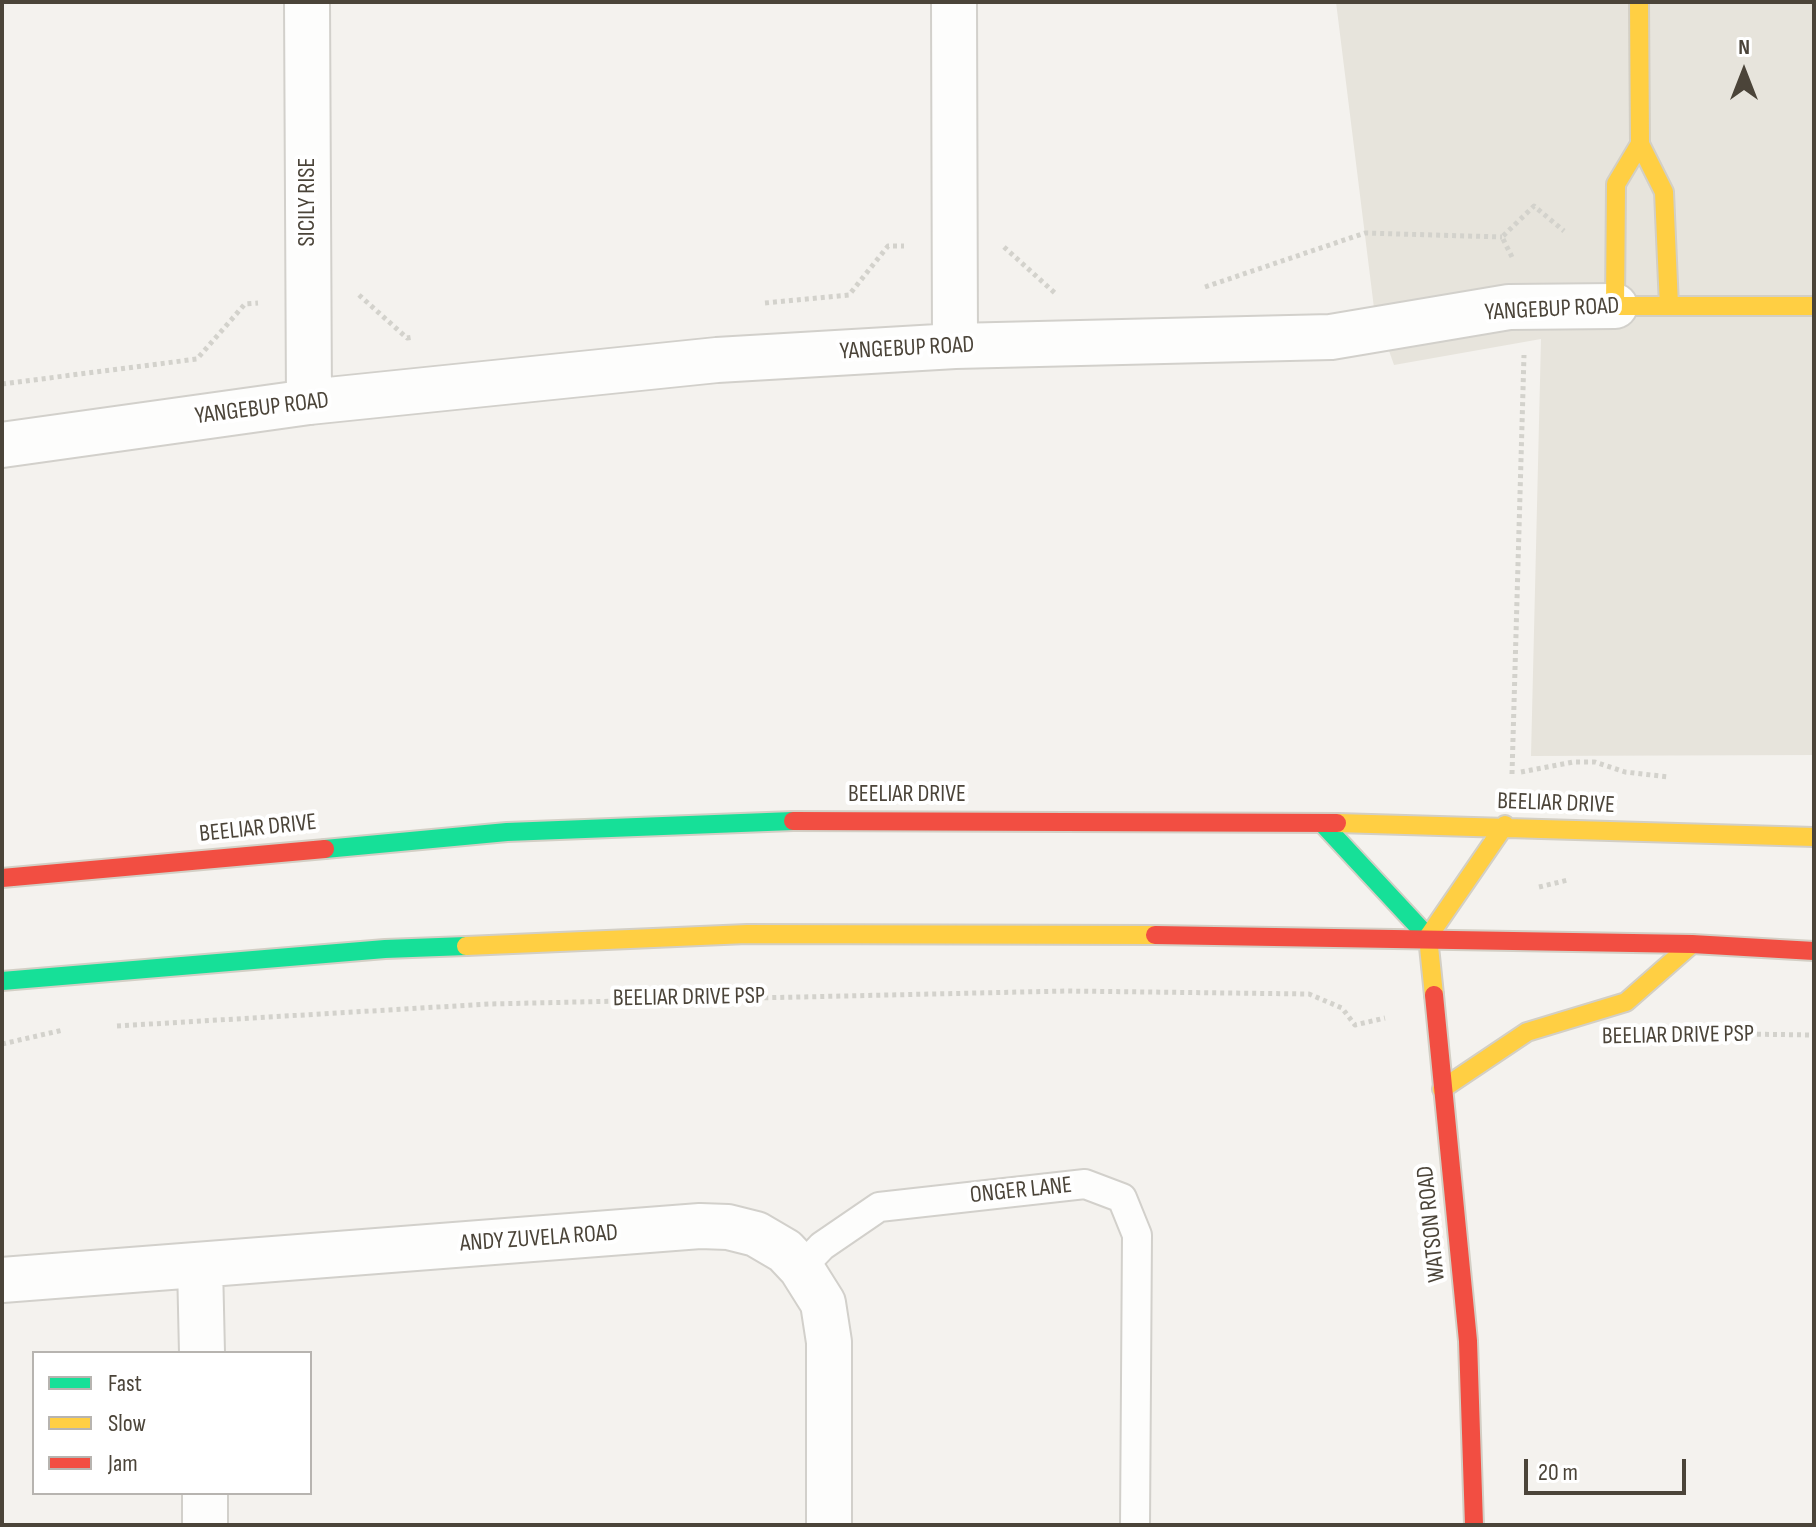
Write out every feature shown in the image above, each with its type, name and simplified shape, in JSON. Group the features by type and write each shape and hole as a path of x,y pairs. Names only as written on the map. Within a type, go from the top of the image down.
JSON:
{"main road":[{"path":"1639,2 1640,144 1664,192 1669,306"},
{"path":"1615,306 1616,184 1640,144"},
{"name":"YANGEBUP ROAD","path":"1615,306 1814,306"},
{"name":"BEELIAR DRIVE","path":"2,878 461,835 729,821 1072,819 1505,825 1814,837"},
{"path":"1322,823 1428,937"},
{"path":"1428,937 1505,825"},
{"path":"2,981 385,949 747,934 1428,937 1692,944 1814,951"},
{"name":"WATSON ROAD","path":"1428,937 1468,1341 1474,1525"},
{"path":"1442,1089 1527,1032 1626,1002 1692,944"},
{"name":"WATSON ROAD","path":"1467,1525 1471,1506"}],"street":[{"name":"SICILY RISE","path":"307,2 309,402"},
{"path":"954,2 955,346"},
{"name":"YANGEBUP ROAD","path":"2,445 309,402 717,360 955,346 1331,337 1525,307 1615,306"},
{"name":"ANDY ZUVELA ROAD","path":"2,1280 700,1226 728,1227 756,1234 785,1251 801,1268 823,1303 829,1342 829,1525"},
{"path":"200,1265 202,1351"},
{"path":"205,1495 205,1525"}],"lane":[{"name":"ONGER LANE","path":"801,1268 822,1246 879,1207 1085,1184 1122,1198 1137,1235 1135,1525"}],"path":[{"path":"1195,290 1365,233 1502,237 1534,206 1567,233 1615,229"},
{"path":"1502,237 1527,284 1509,774 1573,762 1595,762 1625,772 1680,779"},
{"path":"754,304 849,295 888,246 1000,243 1056,294 1071,294"},
{"path":"2,384 197,359 245,304 357,294 407,338 423,336"},
{"path":"1525,891 1579,877"},
{"name":"BEELIAR DRIVE PSP","path":"115,1026 489,1004 1066,991 1309,994 1342,1008 1355,1025 1366,1020"},
{"path":"2,1044 68,1029"},
{"name":"BEELIAR DRIVE PSP","path":"1663,1033 1814,1035"}],"shaded area":[{"path":"1336,2 1814,2 1814,755 1531,756 1541,339 1394,365 1374,308"}],"traffic: fast":[{"path":"325,849 507,832 793,821"},
{"path":"1322,823 1428,937"},
{"path":"2,981 385,949 466,946"}],"traffic: slow":[{"path":"1639,2 1640,144 1664,192 1669,306"},
{"path":"1640,144 1616,184 1615,306 1814,306"},
{"path":"1337,823 1814,837"},
{"path":"1434,995 1428,937 1505,825"},
{"path":"466,946 747,934 1155,935"},
{"path":"1442,1089 1527,1032 1626,1002 1692,944"}],"traffic: jam":[{"path":"793,821 1337,823"},
{"path":"2,878 325,849"},
{"path":"1155,935 1692,944 1814,951"},
{"path":"1434,995 1468,1341 1474,1525"}]}
